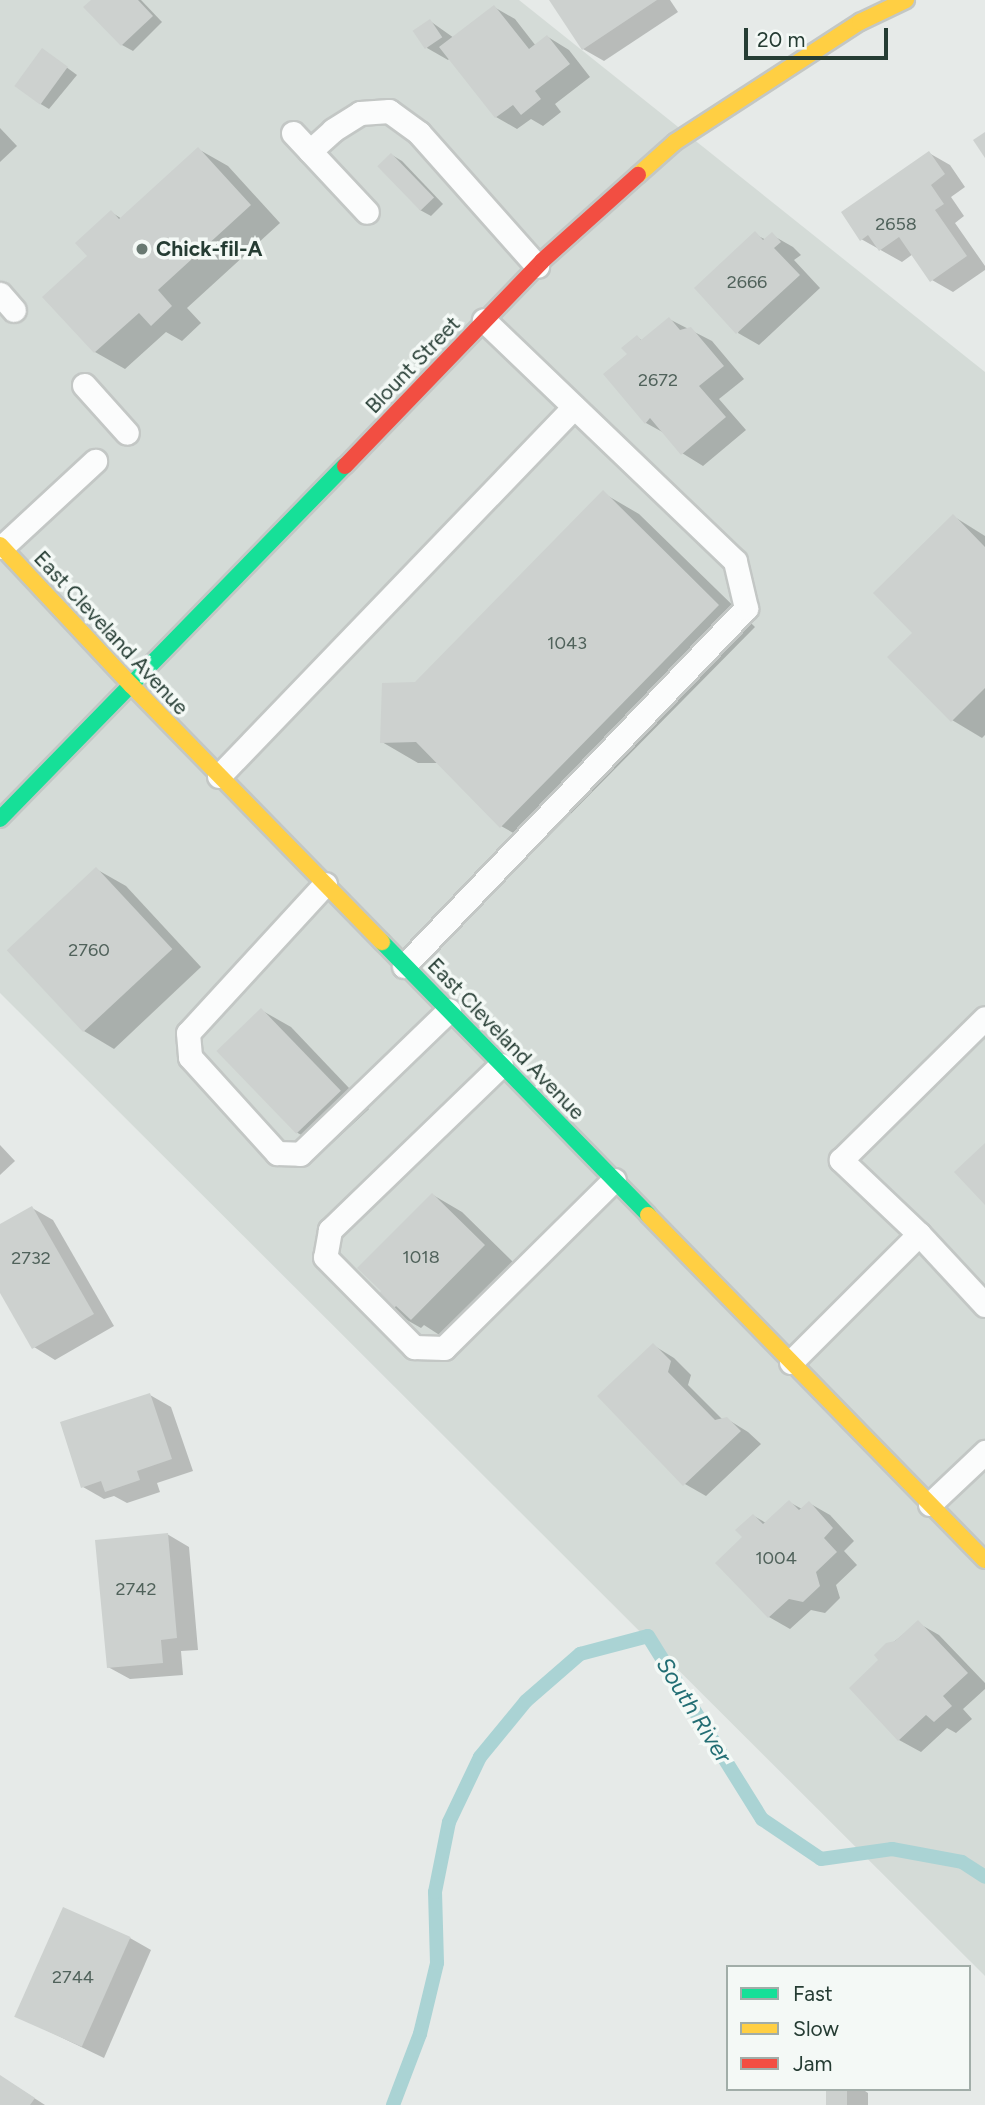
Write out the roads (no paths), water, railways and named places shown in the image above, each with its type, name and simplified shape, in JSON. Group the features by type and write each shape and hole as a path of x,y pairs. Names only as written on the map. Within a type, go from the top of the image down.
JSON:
{"main road":[{"name":"Blount Street","path":"0,820 537,266 675,142 860,22 906,0"},
{"name":"East Cleveland Avenue","path":"1,546 219,776 985,1560"}],"lane":[{"path":"310,151 333,130 360,113 389,111 419,133 537,266"},
{"path":"293,133 367,212"},
{"path":"404,966 746,608 735,561 484,320"},
{"path":"84,386 127,433"},
{"path":"219,776 575,407"},
{"path":"1,546 95,461"},
{"path":"325,884 188,1033 190,1057 277,1153 300,1154 449,1010"},
{"path":"985,1018 841,1160 919,1234 985,1305"},
{"path":"501,1065 330,1230 325,1257 414,1347 444,1348 614,1180"},
{"path":"791,1362 919,1234"},
{"path":"930,1504 985,1452"}],"waterway":[{"name":"South River","path":"393,2105 420,2034 437,1963 435,1892 449,1822 480,1757 526,1701 580,1654 648,1636 762,1819 821,1859 892,1849 962,1862 985,1877"}],"place":[{"name":"Chick-fil-A","path":"142,249"}]}
